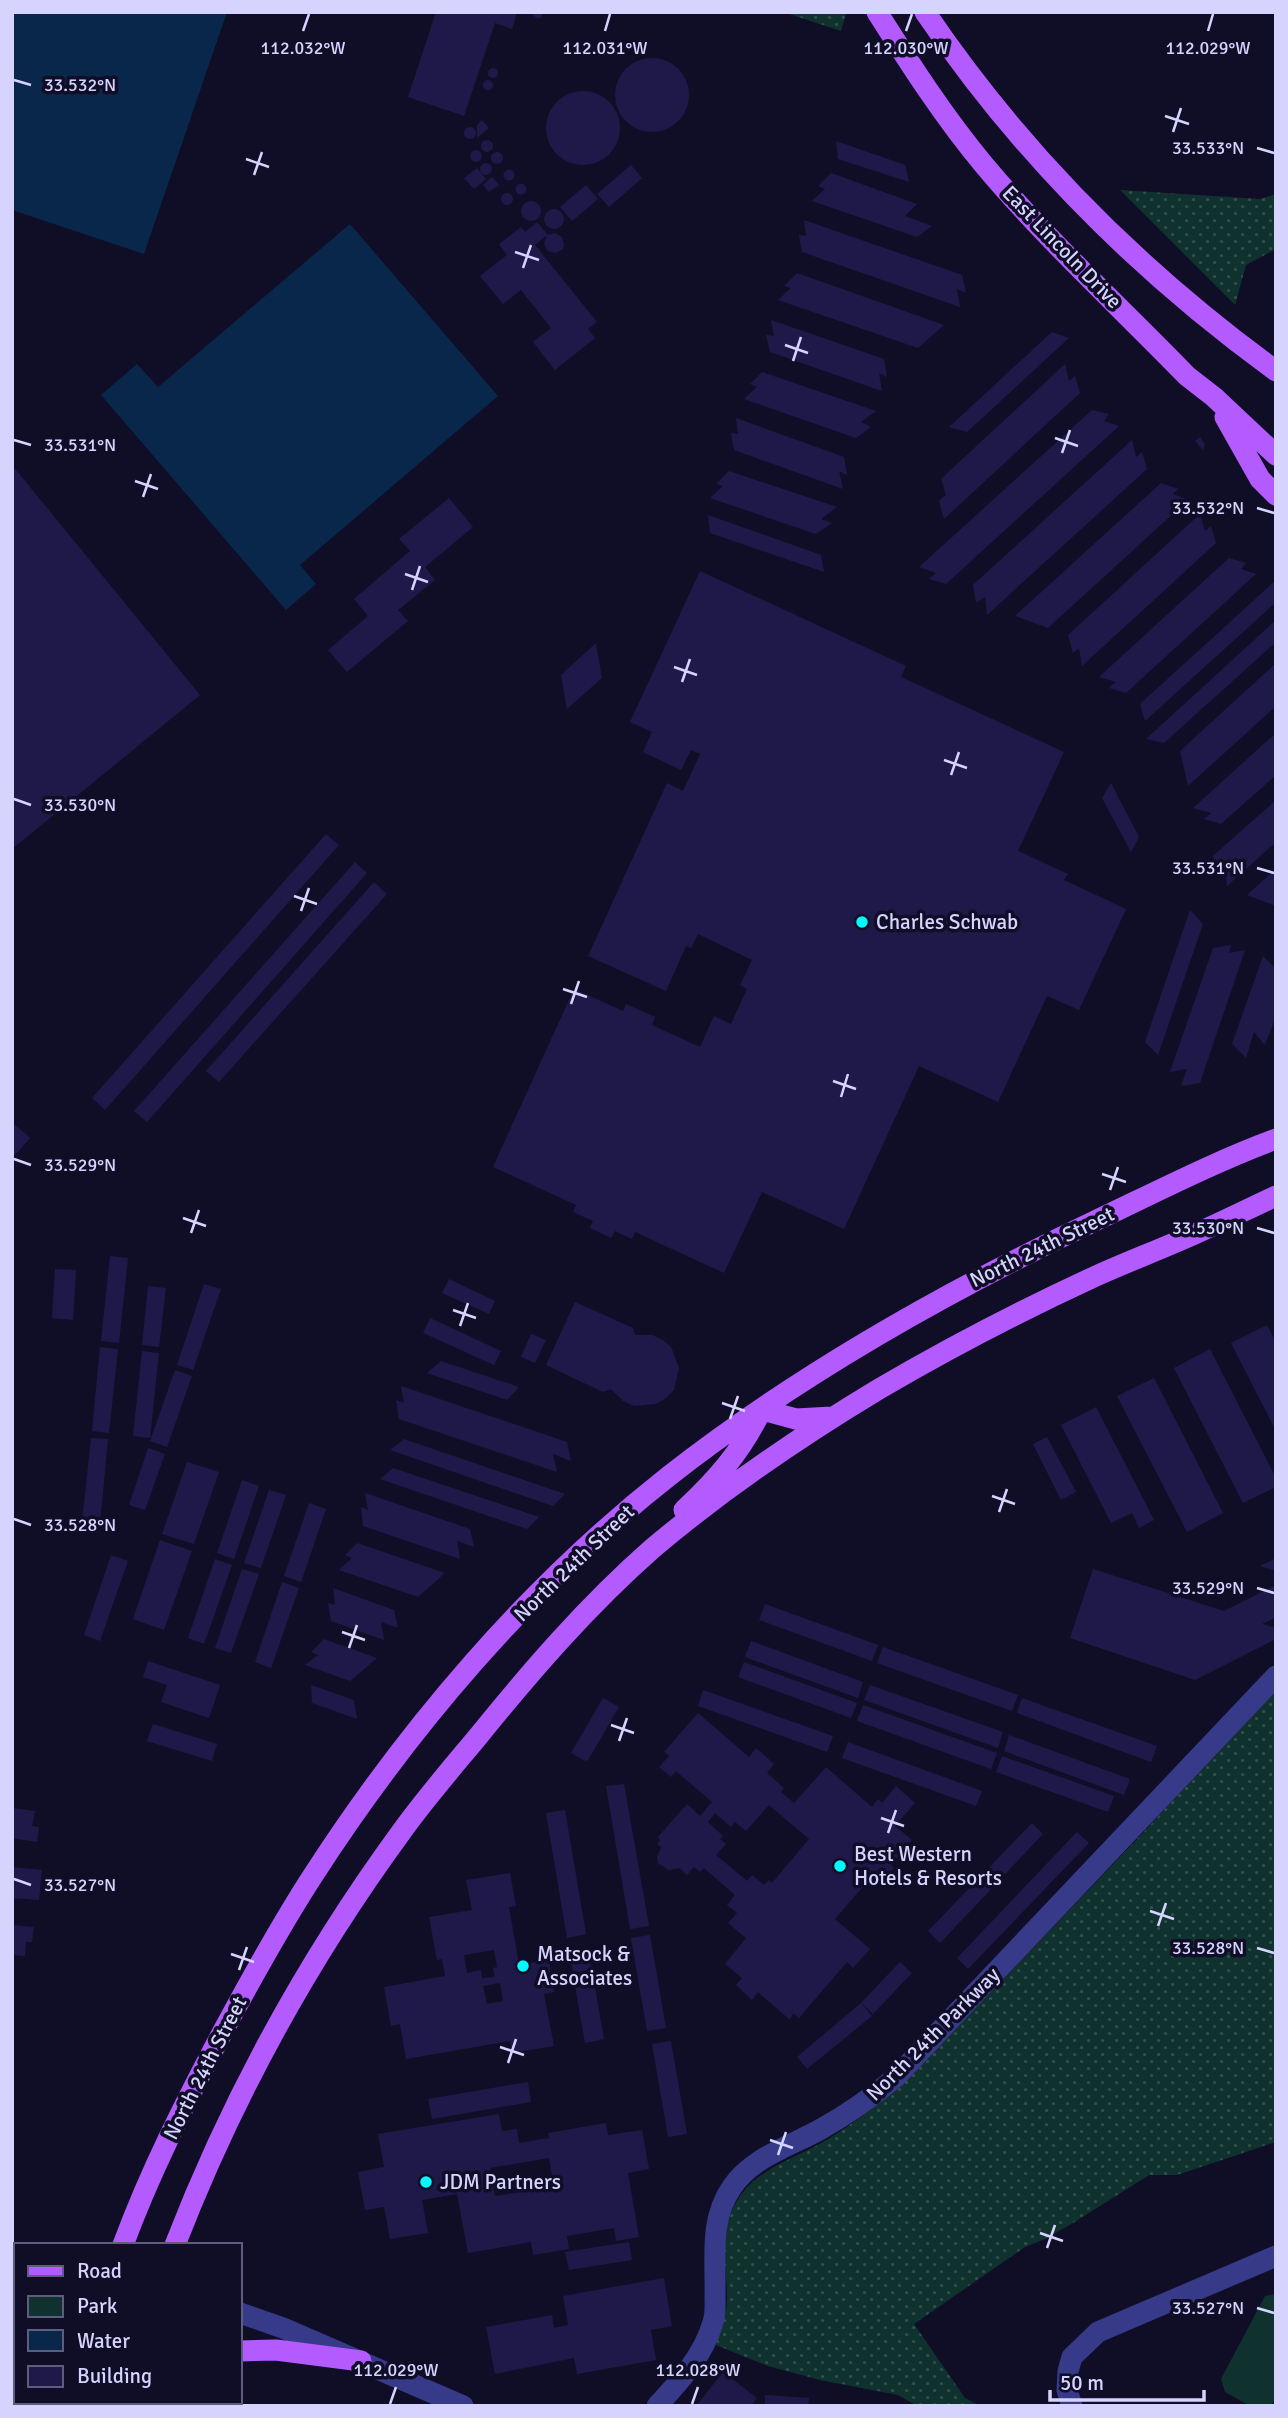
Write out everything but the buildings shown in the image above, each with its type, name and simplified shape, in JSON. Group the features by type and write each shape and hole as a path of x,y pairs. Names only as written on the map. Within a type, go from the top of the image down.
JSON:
{"main road":[{"name":"East Lincoln Drive","path":"877,12 923,82 984,164 1187,376 1214,397 1276,455"},
{"name":"East Lincoln Drive","path":"925,12 958,62 1062,184 1170,286 1276,371"},
{"path":"1214,397 1260,479 1276,495"},
{"path":"1255,1147 1276,1132"},
{"name":"North 24th Street","path":"124,2243 174,2127 277,1933 343,1831 416,1733 501,1634 583,1550 669,1477 762,1410 915,1312 1028,1252 1276,1139"},
{"name":"North 24th Street","path":"176,2243 209,2161 264,2052 295,1995 362,1889 404,1828 505,1703 609,1589 717,1499 792,1444 947,1351 1098,1275 1196,1234 1276,1196"},
{"path":"1196,1234 1228,1228 1276,1212"},
{"path":"634,1566 652,1539 725,1469 762,1410 796,1419 835,1417"},
{"path":"242,2351 276,2350 361,2361"}],"street":[{"name":"North 24th Parkway","path":"657,2406 689,2370 705,2343 714,2320 715,2230 719,2213 732,2186 769,2155 820,2130 867,2101 896,2077 1276,1676"},
{"path":"1072,2406 1068,2390 1068,2371 1072,2357 1098,2332 1276,2256"},
{"path":"242,2314 282,2328 463,2406"}],"green space":[{"path":"783,12 846,12 846,13 841,31"},
{"path":"1120,190 1260,199 1276,194 1276,249 1246,265 1235,305"},
{"path":"1276,1688 1276,2142 1177,2175 1149,2175 1073,2223 1025,2247 914,2324 965,2398 980,2406 917,2406 898,2395 820,2380 768,2366 716,2345 727,2304 724,2250 726,2230 736,2202 746,2189 770,2169 839,2132 902,2085 1140,1836"},
{"path":"1276,2294 1276,2398 1271,2406 1250,2406 1225,2392 1221,2379 1265,2296"}],"water":[{"path":"12,12 227,12 144,254 12,210"},
{"path":"350,224 498,396 300,565 316,584 286,610 101,395 137,364 158,387"}],"place":[{"name":"Charles Schwab","path":"862,922"},
{"name":"Best Western Hotels & Resorts","path":"840,1866"},
{"name":"Matsock & Associates","path":"523,1966"},
{"name":"JDM Partners","path":"426,2182"}]}
